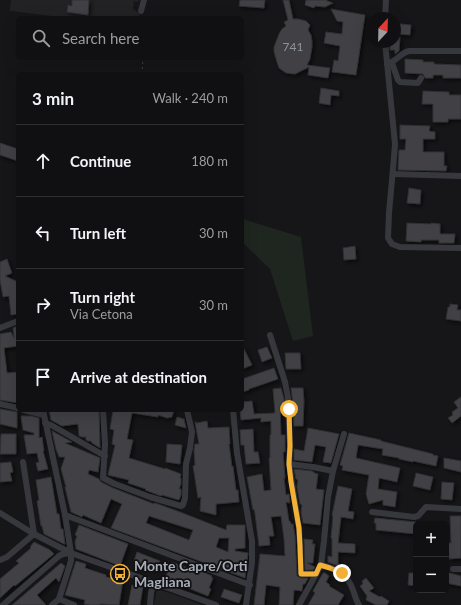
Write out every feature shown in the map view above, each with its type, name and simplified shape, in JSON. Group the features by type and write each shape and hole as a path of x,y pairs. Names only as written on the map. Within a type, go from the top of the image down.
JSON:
{"street":[{"path":"141,12 144,0"},
{"path":"385,12 386,0"},
{"path":"386,48 390,64 395,144 388,238 391,243 407,248 461,248"},
{"path":"390,64 404,52 461,51"},
{"path":"390,64 400,82 418,83 422,78"},
{"path":"393,174 461,176"},
{"path":"0,328 16,322"},
{"path":"270,335 285,382 288,398 290,446 289,464 299,528 301,574 316,574"},
{"path":"0,404 16,408"},
{"path":"43,412 65,515 71,554 60,599 52,605"},
{"path":"103,412 105,456 102,474 104,479 150,497 181,506 185,498 186,464 192,432 188,412"},
{"path":"233,412 237,453 252,541 250,585 246,605"},
{"path":"45,424 51,425 105,456"},
{"path":"299,605 320,565 328,497 333,471 344,434"},
{"path":"23,462 34,534"},
{"path":"289,464 333,471"},
{"path":"372,512 414,517 418,516 426,506 461,509"},
{"path":"0,513 71,554 216,605"},
{"path":"65,515 250,585"},
{"path":"0,560 7,557 34,534"},
{"path":"3,605 59,556 66,553 71,554"},
{"path":"320,565 335,569 345,576 352,587 356,601 359,605"},
{"path":"453,569 461,569"},
{"path":"150,605 154,582"},
{"path":"60,599 74,605"}],"path":[{"path":"142,72 143,60"}],"shaded area":[{"path":"11,0 139,0 138,2 134,1 133,9 140,14 139,16 53,16 10,11"},
{"path":"244,219 301,237 313,336 293,341 270,269 244,244"},
{"path":"157,589 181,597 202,605 154,605"}],"building":[{"path":"72,0 89,0 88,15 67,12 68,5 72,6"},
{"path":"240,0 265,0 264,8 239,6"},
{"path":"283,0 289,0 293,19 306,21 310,25 308,30 311,35 312,47 310,59 307,65 330,68 328,78 308,75 309,67 295,74 286,73 279,68 274,47 279,34 286,26 284,22 288,20"},
{"path":"306,0 327,0 333,3 325,7 315,6 314,8 305,5"},
{"path":"331,9 365,15 356,75 332,72 334,60 338,61 340,46 324,43 326,32 342,34 343,22 337,21"},
{"path":"401,24 411,25 410,35 401,34"},
{"path":"390,48 399,48 399,51 395,54 395,50 390,50"},
{"path":"405,59 423,60 423,62 434,62 434,64 461,65 461,78 443,78 443,75 433,75 433,78 425,78 423,74 405,73"},
{"path":"321,88 339,91 339,96 331,95 330,105 319,103"},
{"path":"423,91 449,92 449,95 461,95 461,119 448,119 448,122 433,122 433,104 422,104"},
{"path":"400,125 430,126 429,131 435,132 435,139 423,139 423,152 444,152 444,166 447,166 446,171 398,170 399,150 405,150 406,139 400,139"},
{"path":"0,143 16,148 16,160 0,155"},
{"path":"409,188 421,190 420,204 407,203"},
{"path":"407,223 440,224 440,234 455,234 454,243 439,243 439,240 421,240 421,242 406,241"},
{"path":"355,246 356,259 344,260 343,248"},
{"path":"7,259 12,273 5,276 16,281 16,314 11,315 9,296 3,297 0,280 0,262"},
{"path":"450,304 458,305 457,310 461,310 461,321 446,319"},
{"path":"16,327 16,346 4,348 7,373 16,372 16,403 0,400 0,334 11,332 14,338 13,328"},
{"path":"267,347 272,358 262,362 258,350"},
{"path":"244,349 252,365 244,368"},
{"path":"285,353 300,353 301,369 286,369"},
{"path":"274,368 278,379 244,391 244,378"},
{"path":"281,388 284,399 284,405 280,405 281,435 285,435 285,452 283,452 284,478 286,495 289,494 290,503 286,502 289,521 293,524 295,536 297,576 301,578 308,578 305,584 303,584 302,591 294,590 293,605 279,605 280,587 266,585 264,605 254,605 260,554 285,556 284,539 281,516 271,517 274,536 269,536 270,545 259,546 255,514 247,477 262,474 264,491 271,490 269,458 271,421 261,422 261,418 241,420 240,412 244,412 244,402 252,401 254,414 275,413 273,389"},
{"path":"291,388 303,388 303,426 294,426"},
{"path":"461,397 461,416 452,423 448,418 453,415 452,412 458,408 454,402"},
{"path":"0,409 17,412 17,428 0,424"},
{"path":"49,412 99,412 100,448 91,441 86,440 86,437 79,436 78,424 62,426 51,420"},
{"path":"113,412 173,412 172,417 167,418 158,415 158,417 132,413 127,439 133,440 129,458 181,474 181,484 179,489 181,489 181,495 179,500 161,496 145,490 146,489 128,483 129,480 108,475 115,445 112,444 114,430 110,429"},
{"path":"21,416 39,418 39,438 42,437 43,451 48,469 38,471 36,463 39,462 37,453 27,454 24,435 34,435 34,433 23,430"},
{"path":"177,417 184,419 186,428 175,425"},
{"path":"207,421 208,428 229,427 229,444 232,467 233,466 236,490 238,490 239,502 216,504 216,515 200,511 201,497 198,498 193,466 195,465 195,444 199,444 195,422"},
{"path":"308,428 339,434 331,463 323,462 326,447 315,445 312,462 294,460 294,449 304,451"},
{"path":"253,429 254,452 258,452 260,463 246,464 244,445 241,445 240,430"},
{"path":"52,431 72,442 65,443 100,458 98,472 89,470 88,474 113,488 226,530 227,525 245,525 245,548 235,549 235,551 248,553 245,578 111,528 122,504 111,499 101,523 83,515 82,517 71,512 61,469 65,457 59,457","holes":["149,516 193,530 189,540 146,523","219,538 229,538 228,552 216,547"]},
{"path":"349,433 433,454 438,456 436,466 382,455 383,449 358,445 356,458 400,468 397,482 379,478 378,489 397,492 395,507 383,505 383,500 369,504 366,494 369,475 342,470 343,466 340,465"},
{"path":"1,434 16,434 16,454 0,454"},
{"path":"167,444 182,445 180,464 166,462"},
{"path":"444,458 461,461 461,472 444,468"},
{"path":"11,462 13,472 10,473 12,481 0,482 0,463"},
{"path":"294,469 312,471 318,474 316,489 324,490 320,525 303,523 301,512 302,505 300,504 297,487 298,480 296,479"},
{"path":"416,473 433,477 430,490 413,486"},
{"path":"51,477 57,514 59,514 61,529 63,529 65,544 44,534 41,526 37,501 39,500 36,480"},
{"path":"442,482 454,483 452,500 441,499"},
{"path":"338,486 352,489 348,511 354,512 353,519 341,517 338,543 355,544 355,553 338,552 338,566 328,562 328,556 332,557 332,515"},
{"path":"450,516 461,516 461,558 449,559 449,543 451,543"},
{"path":"375,518 413,522 413,534 376,530 376,523 374,523"},
{"path":"79,525 128,544 120,566 76,549 75,542 77,536 75,535"},
{"path":"304,539 313,540 312,544 315,544 313,563 307,563 315,567 313,570 305,570"},
{"path":"34,542 50,550 54,554 15,586 14,585 0,598 0,579 19,563 16,561 31,548 30,547"},
{"path":"137,552 160,561 156,570 134,561"},
{"path":"76,561 86,564 85,568 106,575 106,577 123,580 119,605 84,604 85,600 65,595"},
{"path":"172,562 195,571 196,569 212,576 211,577 213,578 209,588 211,589 208,596 183,586 182,588 164,581"},
{"path":"61,563 65,566 59,582 56,578 37,595 46,605 12,605"},
{"path":"323,573 329,576 326,582 330,585 329,586 344,595 338,605 308,605 315,593 313,591"},
{"path":"409,573 413,573 413,586 408,585"},
{"path":"449,573 461,576 461,586 449,584"},
{"path":"366,578 374,588 369,591 389,601 387,605 376,605 366,600 367,596 360,586 363,584 362,581"},
{"path":"132,585 143,587 140,605 128,605"},
{"path":"224,589 242,595 239,603 221,597"}],"place":[{"name":"Monte Capre/Orti Magliana","path":"120,574"}],"route":[{"path":"289,409 289,464 299,528 301,574 316,574 320,565 335,569 342,573"}]}
